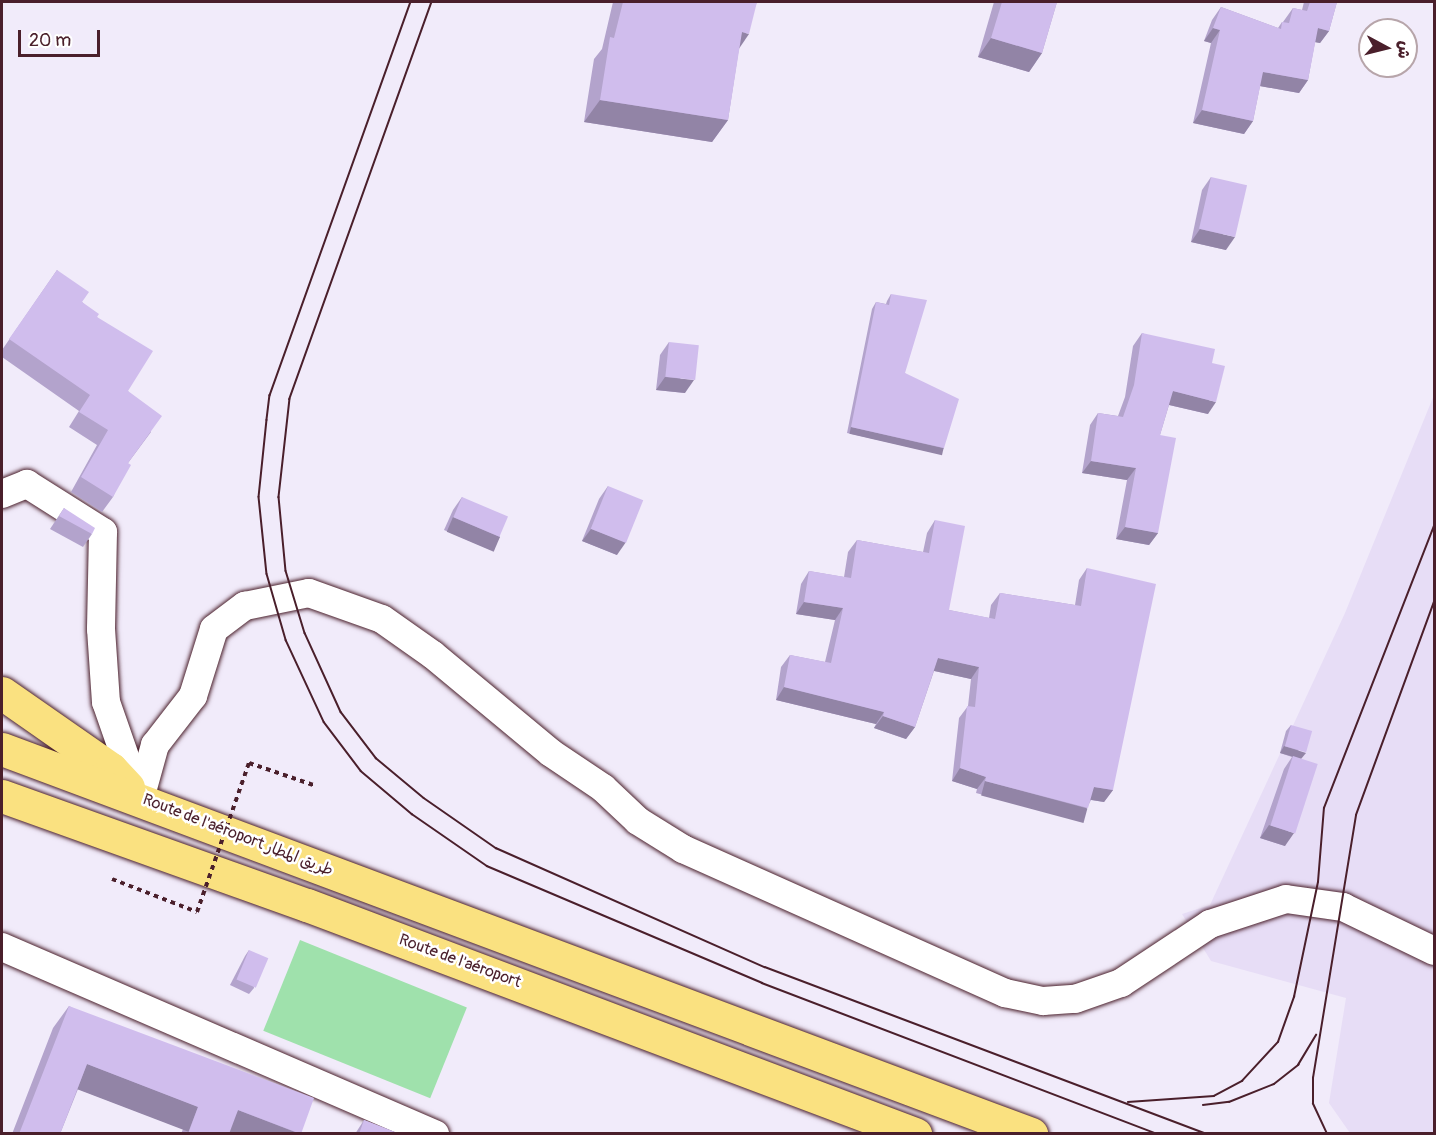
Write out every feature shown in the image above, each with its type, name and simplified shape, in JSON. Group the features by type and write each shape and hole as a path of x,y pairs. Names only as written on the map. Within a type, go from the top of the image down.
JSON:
{"highway":[{"name":"Route de l'aéroport طريق المطار","path":"2,693 111,769 140,799 1031,1134"},
{"path":"2,749 140,799"},
{"name":"Route de l'aéroport","path":"2,796 307,905 915,1134"}],"street":[{"path":"2,494 27,484 103,532 101,629 106,702 140,799"},
{"path":"140,799 155,745 193,696 214,629 244,606 309,593 382,619 433,655 551,753 603,788 638,821 683,849 1005,993 1042,1000 1075,999 1121,983 1210,924 1286,899 1343,908 1434,951"},
{"path":"2,947 435,1134"}],"path":[{"path":"112,879 197,912 249,763 315,786"}],"shaded area":[{"path":"1434,395 1434,1133 1350,1133 1329,1103 1346,998 1211,961 1182,914 1210,905 1345,613"}],"green space":[{"path":"300,940 467,1007 430,1098 263,1031"}],"building":[{"path":"623,2 757,2 749,34 742,32 728,120 600,100 610,37 614,38"},
{"path":"1002,2 1057,2 1042,53 991,38"},
{"path":"1310,2 1337,2 1329,31 1318,28 1308,80 1263,72 1253,121 1202,110 1220,30 1213,28 1221,7 1281,29 1282,22 1289,23 1293,8 1307,11"},
{"path":"1211,177 1247,185 1235,237 1199,229"},
{"path":"57,270 89,292 82,302 99,314 97,317 153,351 128,391 162,416 128,463 131,465 113,497 81,477 108,430 79,412 90,395 9,339"},
{"path":"891,294 927,300 905,373 959,399 944,448 851,427 876,302 889,305"},
{"path":"1142,333 1215,349 1212,363 1225,366 1216,402 1173,391 1160,435 1176,438 1158,533 1125,527 1136,468 1091,461 1098,413 1123,417 1134,385"},
{"path":"669,342 699,345 695,380 665,377"},
{"path":"608,486 643,500 626,543 591,529"},
{"path":"462,497 508,517 499,537 453,517"},
{"path":"64,508 95,528 92,534 59,516"},
{"path":"935,520 965,526 949,610 995,619 1000,593 1081,606 1087,568 1156,584 1113,790 1094,787 1088,808 985,781 986,777 960,768 967,706 975,707 979,667 938,658 915,727 883,716 884,712 784,687 790,655 831,663 843,608 804,602 809,571 851,578 857,540 929,553"},
{"path":"1291,725 1312,731 1306,752 1285,746"},
{"path":"1293,756 1318,764 1295,833 1270,825"},
{"path":"249,950 268,958 256,988 236,979"},
{"path":"69,1006 314,1098 301,1134 238,1110 229,1134 188,1134 198,1107 87,1064 60,1134 19,1134"},
{"path":"364,1120 400,1134 359,1134"}],"tram line":[{"path":"411,2 270,395 259,497 267,574 286,640 324,722 361,771 412,814 487,866 762,983 1158,1134"},
{"path":"432,2 290,399 279,497 286,571 305,633 341,712 376,758 424,798 496,848 765,967 1206,1134"},
{"path":"1128,1102 1214,1096 1242,1081 1278,1042 1294,997 1318,882 1324,808 1434,526"},
{"path":"1327,1134 1313,1104 1313,1078 1356,815 1434,602"},
{"path":"1203,1105 1229,1102 1274,1084 1298,1065 1316,1035"}]}
